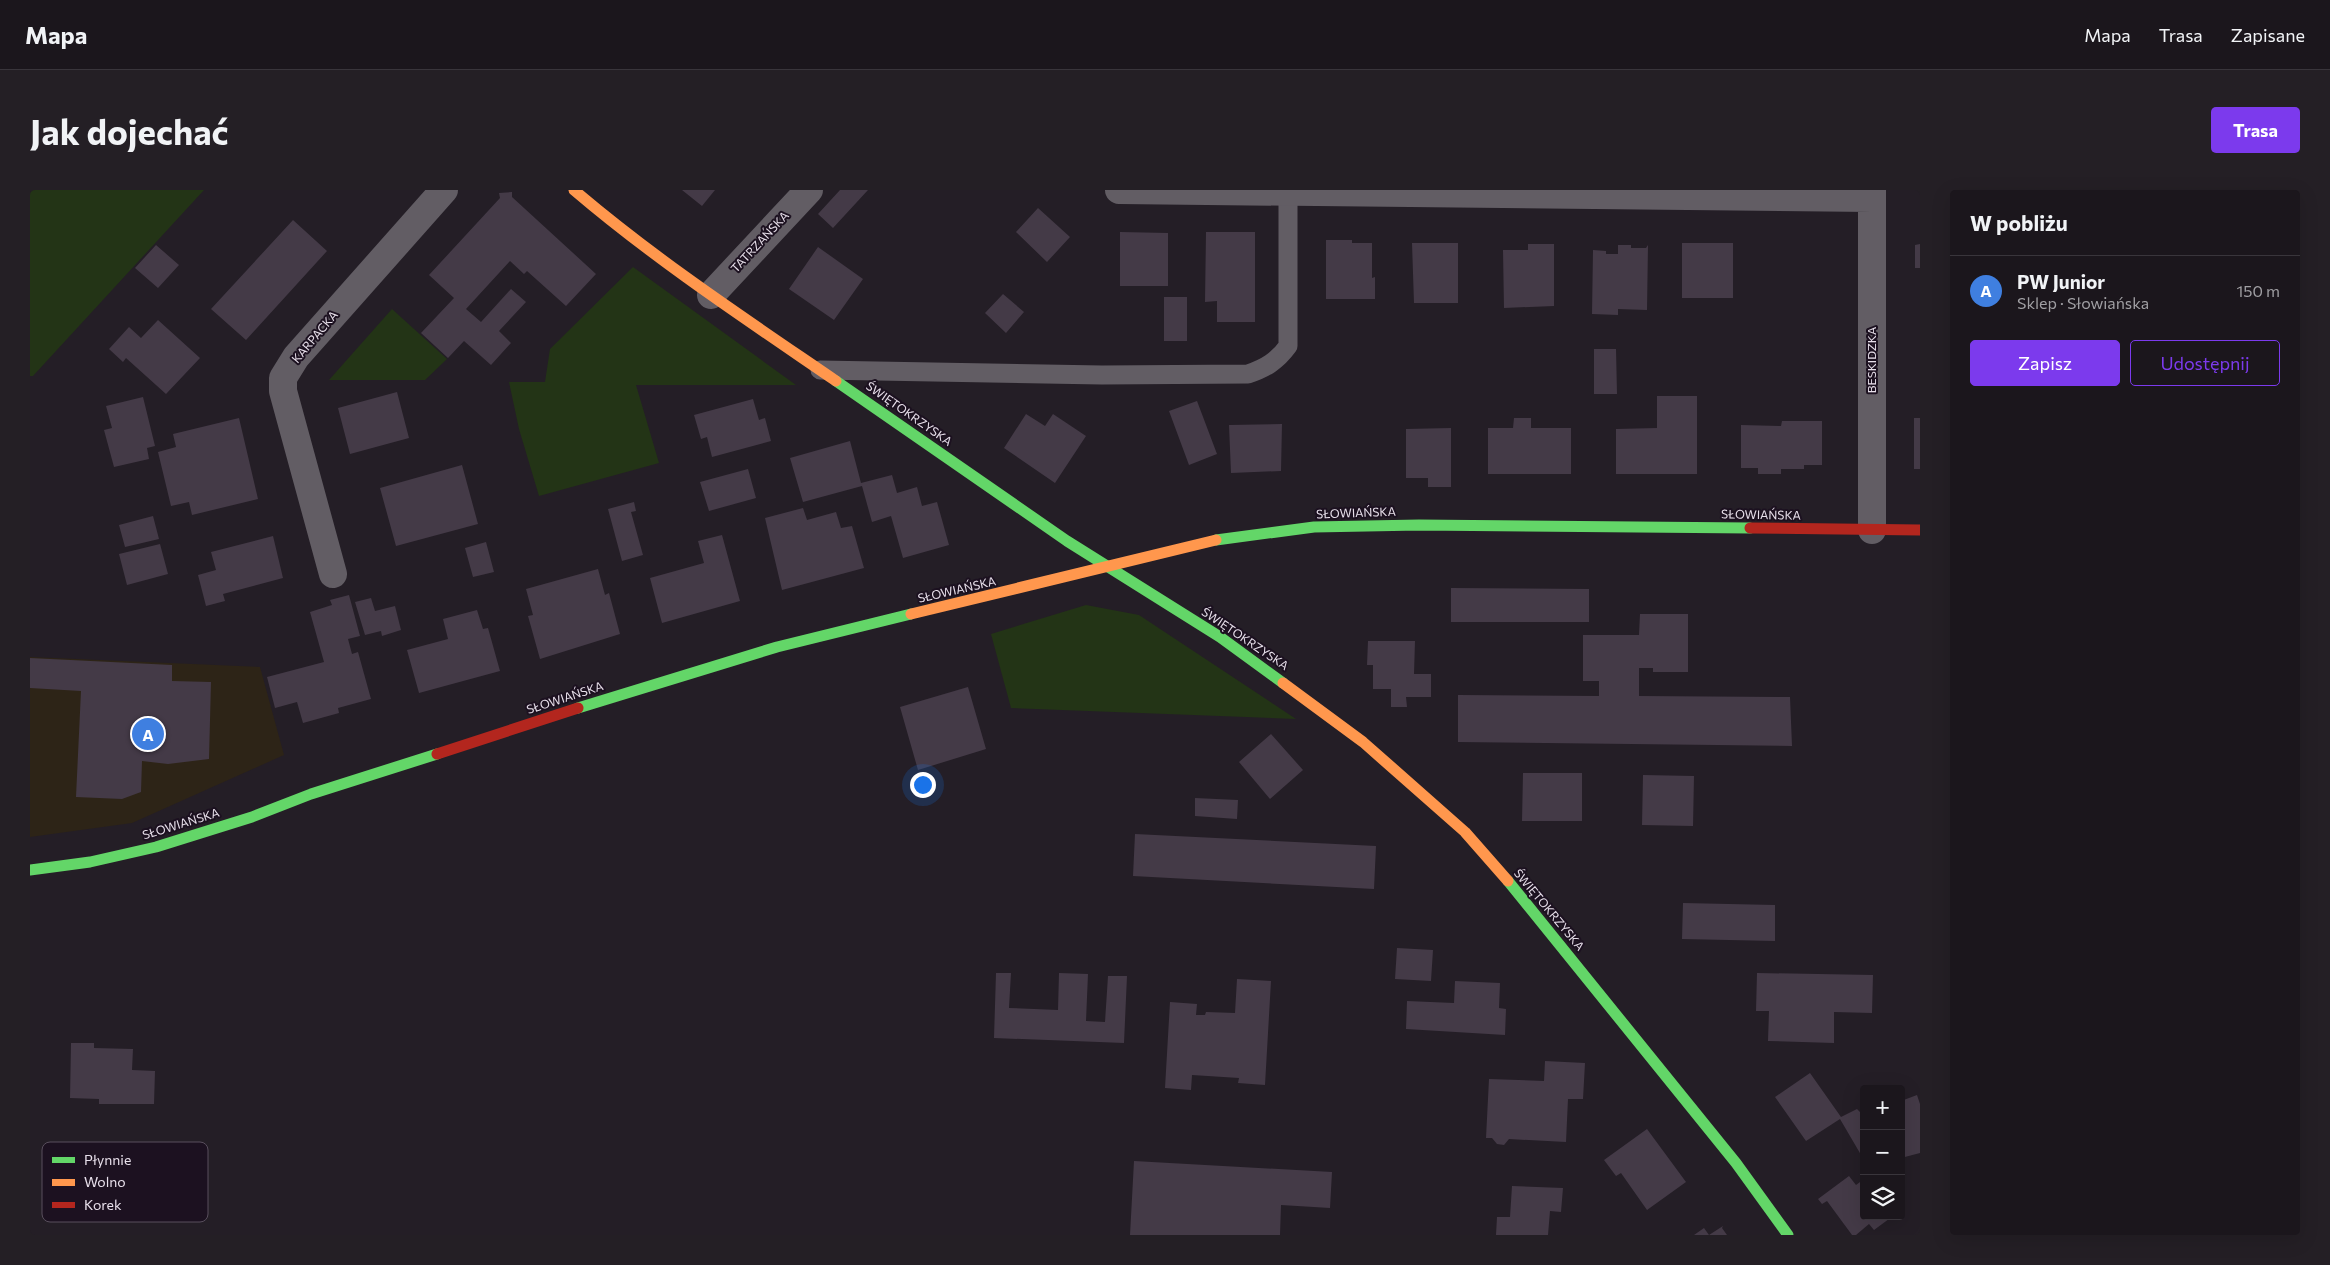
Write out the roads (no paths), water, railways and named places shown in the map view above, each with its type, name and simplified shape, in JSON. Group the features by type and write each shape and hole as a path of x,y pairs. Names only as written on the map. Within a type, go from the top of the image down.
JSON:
{"street":[{"name":"KARPACKA","path":"333,574 291,423 283,378 296,357 444,190"},
{"name":"ŚWIĘTOKRZYSKA","path":"574,190 614,224 711,295 1107,567 1220,637 1291,687 1363,742 1465,832 1534,912 1730,1155 1788,1235"},
{"name":"TATRZAŃSKA","path":"711,295 809,190"},
{"path":"1118,190 1872,194"},
{"name":"BESKIDZKA","path":"1872,194 1872,530"},
{"name":"SŁOWIAŃSKA","path":"30,870 90,862 156,847 252,817 311,794 641,688 777,647 1226,538 1314,527 1419,525 1920,530"}],"lane":[{"path":"820,370 1111,375 1248,374 1277,360 1288,346 1288,192"}],"place":[{"name":"PW Junior","path":"148,734"}]}
